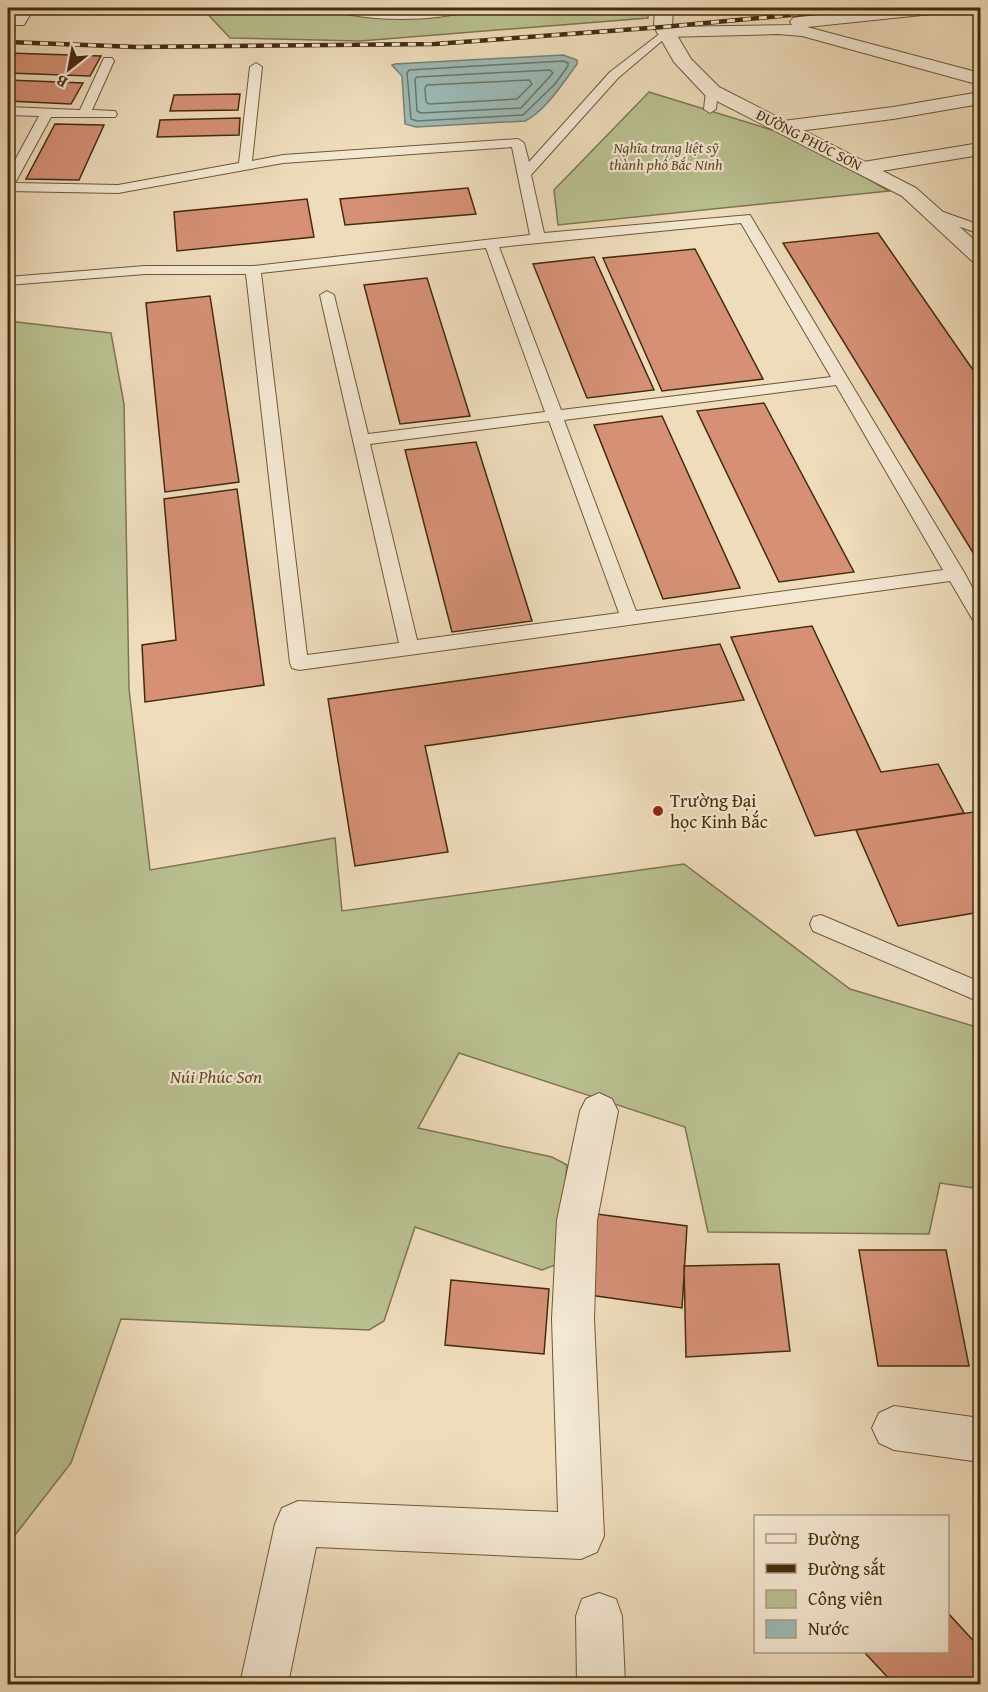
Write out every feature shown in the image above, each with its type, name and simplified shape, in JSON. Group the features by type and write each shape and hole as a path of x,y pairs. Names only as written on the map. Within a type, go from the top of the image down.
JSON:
{"street":[{"name":"ĐƯỜNG PHÚC SƠN","path":"664,8 663,27 683,62 711,100 783,127 909,192 981,256"},
{"path":"730,30 941,8"},
{"path":"666,32 778,29 807,32 981,79"},
{"path":"783,127 893,113 980,98"},
{"path":"863,168 981,149"},
{"path":"264,1684 298,1524 581,1536 573,1318 577,1220 599,1111"},
{"path":"894,1428 981,1440"},
{"path":"598,1616 601,1684"}],"lane":[{"path":"331,8 364,14 400,16 472,8"},
{"path":"524,175 614,75 666,32"},
{"path":"84,114 108,61"},
{"path":"245,166 256,67"},
{"path":"8,111 111,114"},
{"path":"47,113 8,186 118,189 283,159 518,143 538,238"},
{"path":"932,212 981,230"},
{"path":"8,281 145,270 253,270 538,238 745,219 981,617"},
{"path":"491,243 630,619"},
{"path":"253,270 298,663 956,574"},
{"path":"327,295 410,649"},
{"path":"361,440 841,380"},
{"path":"821,924 981,992"}],"green space":[{"path":"202,8 648,8 648,18 360,41 230,38"},
{"name":"Nghĩa trang liệt sỹ thành phố Bắc Ninh","path":"649,92 785,134 808,144 889,191 558,225 554,190"},
{"name":"Núi Phúc Sơn","path":"8,321 111,333 124,404 129,689 150,870 335,838 342,911 684,864 850,989 980,1028 980,1189 940,1183 929,1234 708,1232 685,1127 459,1053 418,1128 552,1157 567,1165 560,1244 555,1265 542,1270 415,1227 384,1321 369,1330 121,1319 71,1463 8,1544"}],"water":[{"path":"563,55 577,60 577,64 547,103 525,121 416,127 405,124 402,76 392,65"}],"building":[{"path":"8,53 101,56 90,76 8,73"},
{"path":"8,80 83,83 71,104 8,101"},
{"path":"240,94 238,110 170,111 174,95"},
{"path":"240,118 239,135 157,137 160,120"},
{"path":"55,124 104,125 79,180 26,179"},
{"path":"468,188 476,214 345,225 340,199"},
{"path":"307,199 314,237 177,251 174,212"},
{"path":"878,233 980,380 980,564 783,243"},
{"path":"695,249 763,379 662,391 603,258"},
{"path":"594,257 654,390 587,398 533,264"},
{"path":"427,278 470,416 400,424 364,285"},
{"path":"210,296 239,482 165,492 146,303"},
{"path":"764,403 854,572 779,582 697,411"},
{"path":"662,416 740,588 663,599 594,425"},
{"path":"476,442 532,621 452,632 405,450"},
{"path":"237,489 264,685 145,702 142,645 176,640 164,499"},
{"path":"812,626 881,772 938,764 964,813 815,836 731,637"},
{"path":"720,644 744,700 425,746 448,852 355,866 328,699"},
{"path":"980,811 980,912 898,926 856,830"},
{"path":"589,1213 687,1226 682,1308 582,1294"},
{"path":"859,1250 946,1250 969,1366 878,1366"},
{"path":"779,1264 790,1351 686,1357 684,1266"},
{"path":"451,1280 549,1289 544,1354 445,1345"},
{"path":"949,1614 980,1648 980,1684 894,1684 865,1653 949,1653"}],"railway":[{"path":"8,42 137,47 435,44 663,27 864,8"}],"place":[{"name":"Trường Đại học Kinh Bắc","path":"658,811"}]}
